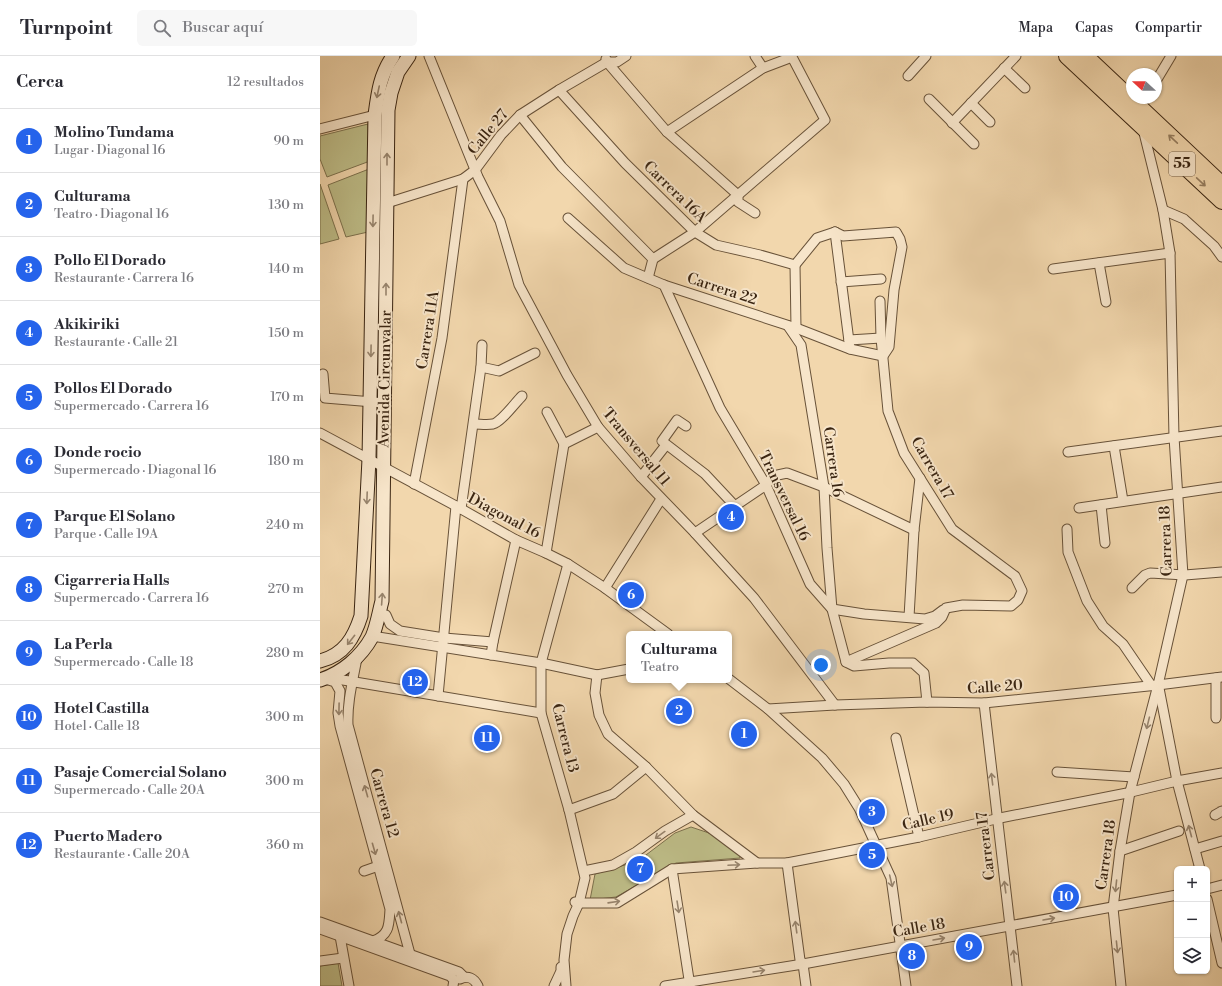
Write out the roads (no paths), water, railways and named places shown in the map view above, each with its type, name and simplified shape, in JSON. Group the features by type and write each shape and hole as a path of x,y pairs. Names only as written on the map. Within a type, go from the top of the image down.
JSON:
{"highway":[{"name":"55","path":"1067,56 1143,114 1222,184"},
{"name":"55","path":"1085,56 1110,88"},
{"name":"55","path":"1143,114 1222,202"}],"main road":[{"name":"Avenida Circunvalar","path":"320,661 327,659 340,651 350,641 356,633 361,616 370,401 375,115 378,91 385,68 393,56"},
{"name":"Avenida Circunvalar","path":"324,679 338,673 363,651 372,636 382,601 388,110 391,93 398,72 409,56"}],"street":[{"name":"Transversal 11","path":"429,56 475,170 500,221 519,284 567,375 598,427 661,499 695,533 754,598 835,705"},
{"name":"Calle 27","path":"387,204 463,180 475,170 500,135 520,116 606,59 617,62 626,56"},
{"path":"755,56 763,68"},
{"path":"908,76 926,56"},
{"path":"952,123 1016,56"},
{"path":"1162,71 1171,56"},
{"path":"648,278 653,259 695,232 825,120 792,57 763,68 667,132"},
{"path":"606,59 667,132 738,195 738,202 755,213"},
{"path":"1004,68 1026,88"},
{"name":"Carrera 16A","path":"559,90 625,163 695,232 716,245 795,265"},
{"path":"929,99 974,144"},
{"path":"971,103 990,122"},
{"name":"Carrera 18","path":"1122,986 1113,908 1120,850 1130,792 1154,685 1183,574 1174,437 1170,253 1163,210 1143,114"},
{"path":"320,129 375,115"},
{"path":"520,116 562,167 653,259"},
{"name":"Carrera 11A","path":"414,484 442,338 463,180"},
{"path":"1163,210 1184,219 1214,246 1222,257"},
{"name":"Carrera 22","path":"568,218 624,268 664,286 883,356"},
{"path":"834,232 850,345 881,338"},
{"path":"792,327 795,265 817,238 834,232 843,236 896,232 902,247 894,290 889,347 883,356"},
{"path":"1053,269 1170,253"},
{"path":"1099,263 1106,302"},
{"path":"841,282 881,279"},
{"name":"Transversal 16","path":"664,286 720,408 766,485 810,584 832,609"},
{"name":"Carrera 17","path":"880,301 881,338 888,412 904,453 952,529 1015,576 1022,591 1018,600 1011,606 963,605 946,608"},
{"name":"Carrera 16","path":"792,327 801,345 824,486 832,609 846,662"},
{"path":"438,696 458,508 474,424 481,367 482,345"},
{"path":"481,367 499,371 535,353"},
{"path":"323,374 325,398 385,403"},
{"path":"474,424 494,424 502,419 522,396"},
{"path":"546,553 564,444 547,412"},
{"path":"686,426 677,420 662,441 705,474 735,506"},
{"path":"564,444 598,427"},
{"path":"1068,452 1222,431"},
{"name":"Diagonal 16","path":"320,433 516,540 568,564 605,588 664,631"},
{"path":"641,477 666,445"},
{"path":"1114,446 1123,502"},
{"path":"695,533 766,485 773,476 787,473 824,486 914,530"},
{"path":"909,617 914,530 920,478"},
{"path":"1079,508 1178,495 1222,487"},
{"path":"605,588 661,499"},
{"path":"1101,505 1105,543"},
{"path":"1067,529 1068,552 1087,601 1103,626 1123,644 1154,685 1199,866"},
{"path":"492,655 493,642 516,540"},
{"name":"Carrera 13","path":"568,564 541,663 541,713 569,810 584,871"},
{"path":"1132,588 1145,575 1150,573 1183,574 1222,572"},
{"path":"832,609 864,614 925,619 935,616 946,608"},
{"path":"846,662 936,623 946,608"},
{"path":"386,615 390,624 400,631 492,655 541,663 597,675 626,670"},
{"path":"372,636 443,643 493,642"},
{"name":"Carrera 12","path":"344,725 356,658"},
{"path":"846,662 854,666 889,663 913,663 924,673 927,702"},
{"path":"597,675 595,693 599,715 608,734 646,767 693,815 757,863"},
{"path":"1216,718 1219,677"},
{"name":"Calle 20","path":"768,709 927,702 984,703 1219,677"},
{"path":"324,679 352,682 541,713"},
{"name":"Carrera 12","path":"324,679 335,682 340,691 338,713 344,725 382,865 410,954"},
{"path":"732,681 768,709 822,758 844,784 860,808 891,878 906,986"},
{"name":"Carrera 17","path":"984,703 1017,986"},
{"path":"896,738 919,837"},
{"path":"569,810 613,794 646,767"},
{"path":"1057,772 1134,777"},
{"name":"Calle 19","path":"577,902 617,904 672,869 757,863 787,863 919,837 997,818 1222,773"},
{"path":"565,984 564,960 567,934 577,902 584,871 614,865 636,852 665,831 693,815"},
{"path":"1120,850 1179,831"},
{"path":"1195,850 1222,841"},
{"path":"787,863 800,960 803,964 806,986"},
{"path":"364,871 382,865"},
{"name":"Carrera 12","path":"373,941 381,938 388,930 390,916 382,865"},
{"path":"672,869 690,984"},
{"path":"1210,888 1222,885"},
{"name":"Calle 18","path":"665,986 690,984 803,964 1174,896"},
{"path":"554,986 561,971 562,931 577,902"},
{"path":"1208,902 1222,963"},
{"path":"320,922 459,972 464,977 473,979 478,986"},
{"path":"320,929 450,976 454,980 454,986"},
{"path":"340,936 349,986"},
{"path":"320,961 344,958"},
{"path":"454,986 458,980 464,977"}],"place":[{"name":"Akikiriki","path":"731,517"},
{"name":"Donde rocio","path":"631,595"},
{"name":"Puerto Madero","path":"415,682"},
{"name":"Culturama","path":"679,711"},
{"name":"Molino Tundama","path":"744,734"},
{"name":"Pasaje Comercial Solano","path":"487,738"},
{"name":"Pollo El Dorado","path":"872,812"},
{"name":"Pollos El Dorado","path":"872,855"},
{"name":"Parque El Solano","path":"640,869"},
{"name":"Hotel Castilla","path":"1066,897"},
{"name":"La Perla","path":"969,947"},
{"name":"Cigarreria Halls","path":"912,956"}]}
